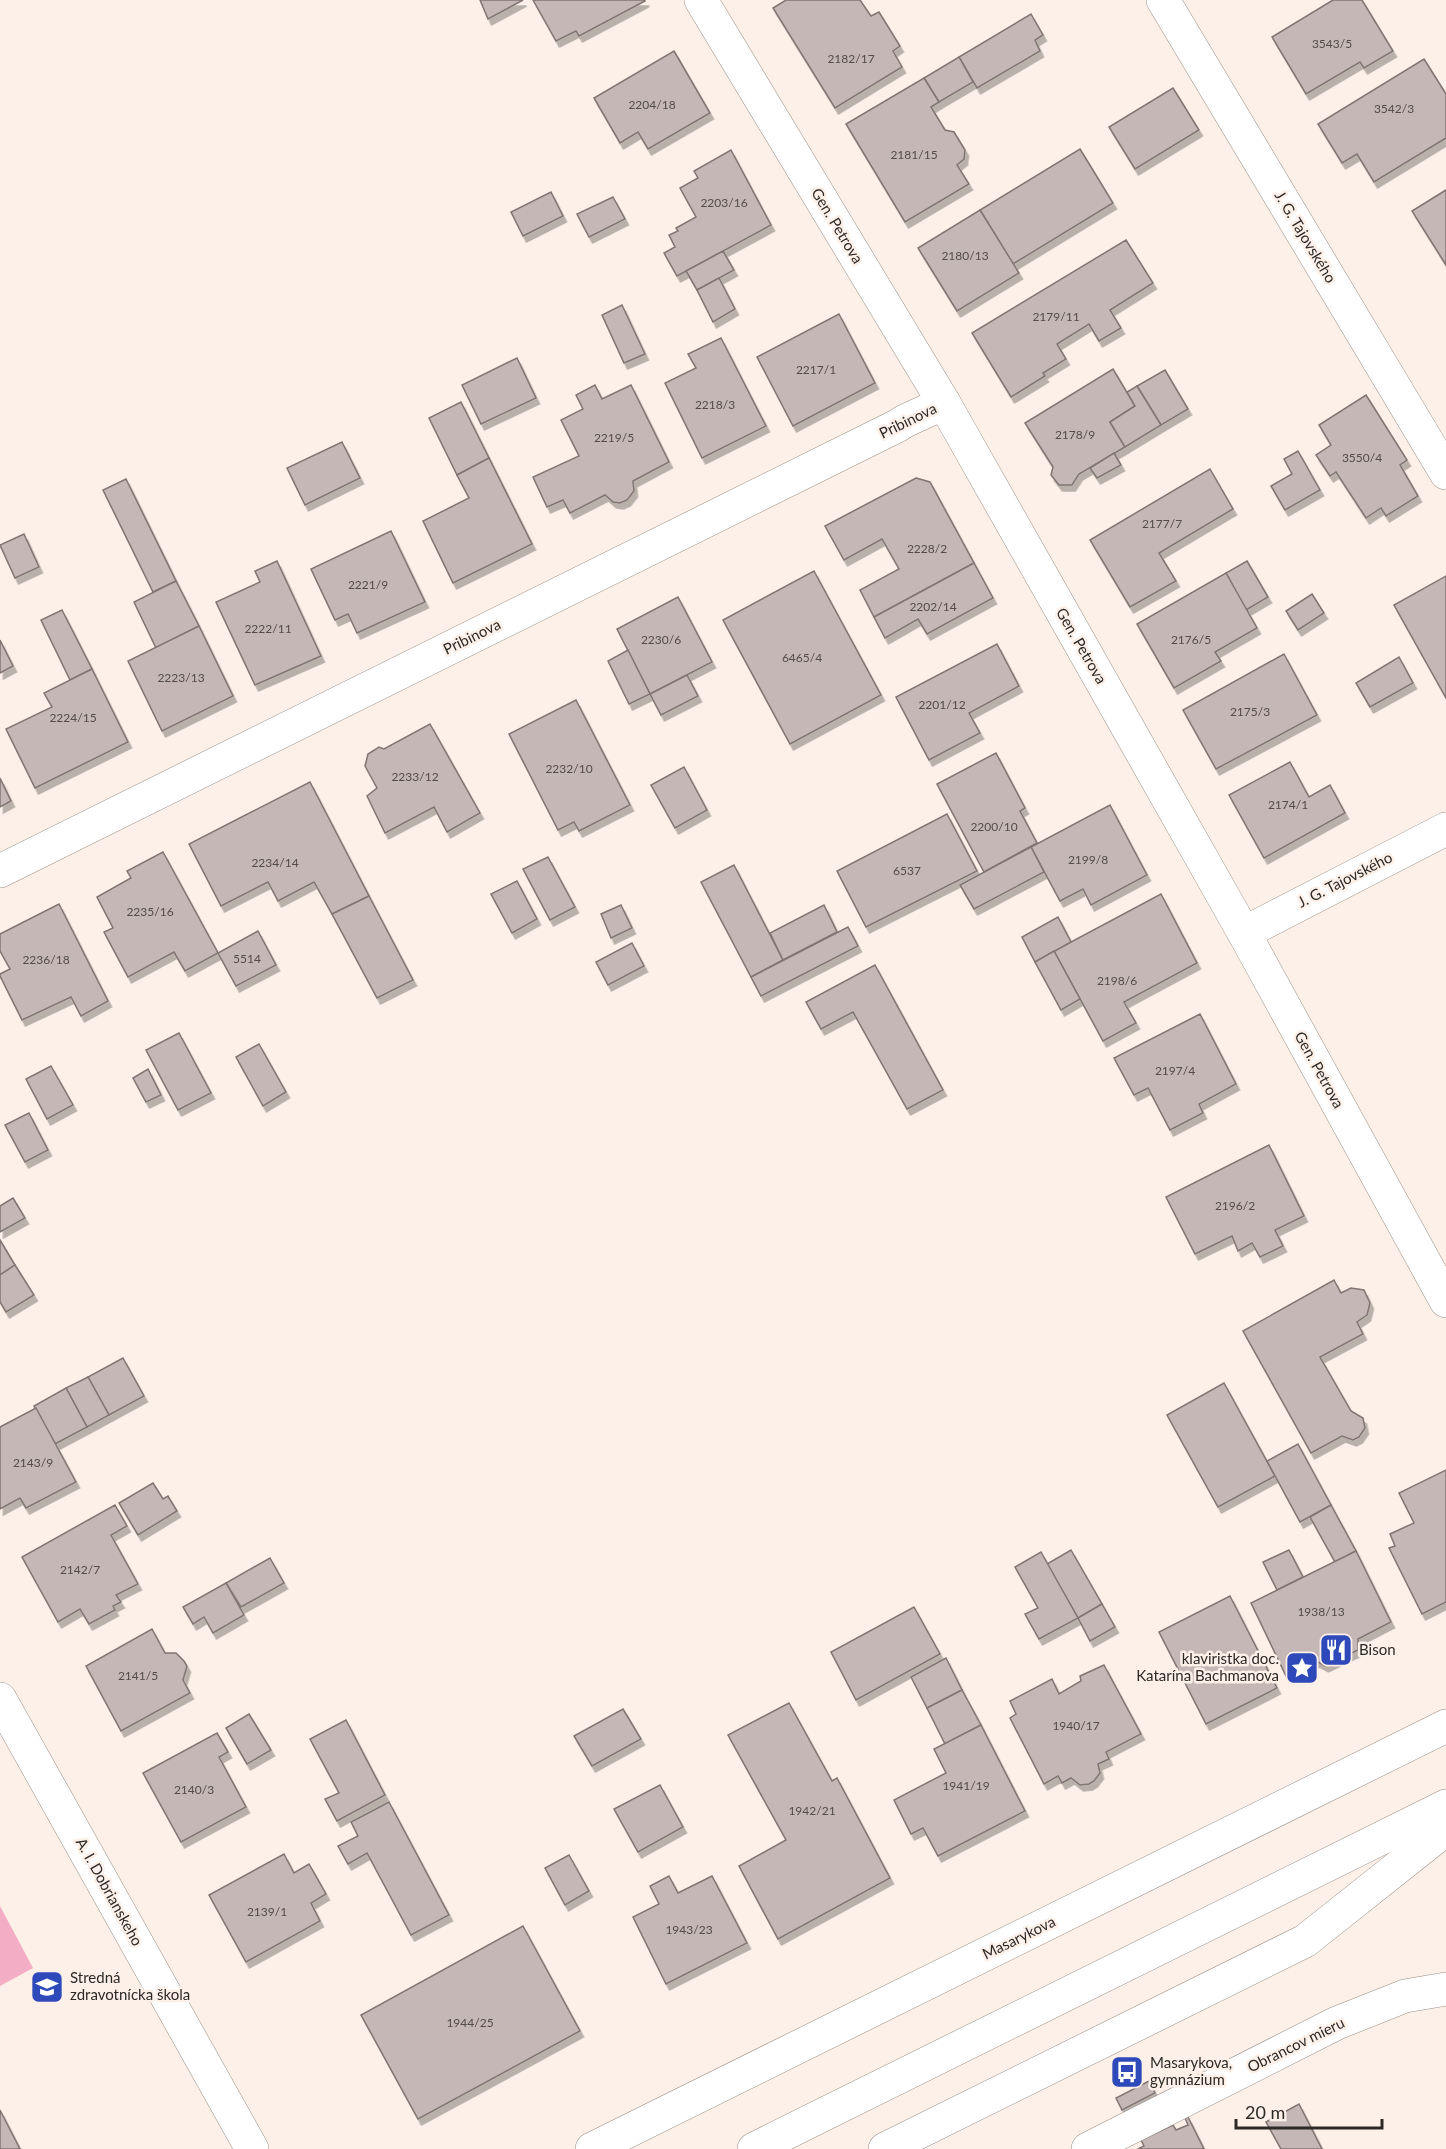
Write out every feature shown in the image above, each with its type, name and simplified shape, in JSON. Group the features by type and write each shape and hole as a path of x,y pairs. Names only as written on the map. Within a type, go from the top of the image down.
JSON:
{"street":[{"name":"Gen. Petrova","path":"701,0 944,403 1244,933 1446,1301"},
{"name":"J. G. Tajovského","path":"1163,0 1446,474"},
{"name":"Pribinova","path":"0,871 944,403"},
{"name":"J. G. Tajovského","path":"1244,933 1446,830"},
{"name":"A. I. Dobrianskeho","path":"0,1699 252,2149"},
{"name":"Masarykova","path":"592,2149 1446,1726"},
{"path":"754,2149 1446,1806"},
{"path":"885,2149 1305,1941 1446,1829"},
{"name":"Obrancov mieru","path":"1088,2149 1337,2023 1406,1996 1446,1989"}],"shaded area":[{"path":"0,1906 33,1968 0,1986"}],"building":[{"path":"480,0 523,0 488,19"},
{"path":"533,0 645,1 579,36 576,31 556,41"},
{"path":"786,0 860,0 871,16 879,12 900,46 893,51 902,67 835,108 773,8"},
{"path":"1333,0 1362,0 1393,51 1364,68 1360,62 1306,94 1272,37"},
{"path":"1031,14 1043,35 1035,40 1040,51 977,88 959,57"},
{"path":"674,51 710,113 648,149 638,132 620,143 594,98"},
{"path":"959,57 973,82 939,102 924,78"},
{"path":"1424,59 1446,94 1446,138 1374,182 1357,154 1342,163 1318,124"},
{"path":"924,78 939,102 931,107 945,130 954,132 965,150 964,159 957,165 969,184 905,222 846,124"},
{"path":"1173,88 1199,130 1135,169 1109,127"},
{"path":"1080,149 1113,203 1013,264 980,210"},
{"path":"731,150 771,225 677,276 664,253 675,247 669,235 678,231 676,228 696,217 680,188 698,178 694,171"},
{"path":"1446,190 1446,265 1412,211"},
{"path":"551,192 563,216 523,236 511,212"},
{"path":"613,197 625,219 589,237 577,214"},
{"path":"980,210 1019,273 957,311 918,248"},
{"path":"1126,240 1153,283 1110,310 1121,328 1099,341 1089,324 1057,344 1066,359 1043,373 1045,376 1011,397 972,333"},
{"path":"723,251 734,270 697,290 686,271"},
{"path":"719,278 735,309 713,322 697,290"},
{"path":"622,305 645,354 624,363 602,315"},
{"path":"839,314 875,383 793,426 757,357"},
{"path":"721,338 766,426 702,458 665,383 696,368 688,354"},
{"path":"517,358 536,398 481,424 462,385"},
{"path":"1113,369 1135,406 1110,422 1125,447 1079,474 1072,485 1059,485 1051,475 1053,467 1025,423"},
{"path":"1165,370 1188,409 1161,425 1137,386"},
{"path":"595,385 602,399 631,385 669,462 633,481 634,491 627,500 620,503 613,502 605,495 570,513 563,500 547,507 533,477 579,456 561,420 583,409 576,395"},
{"path":"1137,386 1161,425 1125,447 1110,422 1135,406 1127,392"},
{"path":"1366,395 1407,460 1400,465 1418,496 1386,516 1381,508 1366,518 1336,472 1330,476 1316,455 1331,445 1319,425"},
{"path":"461,402 489,458 457,475 429,418"},
{"path":"342,442 360,478 305,505 287,468"},
{"path":"1298,451 1320,490 1285,510 1271,486 1292,474 1284,459"},
{"path":"1114,453 1121,465 1097,478 1090,468"},
{"path":"489,458 532,544 453,583 423,521 469,498 457,475"},
{"path":"1210,469 1233,509 1159,553 1176,581 1130,607 1090,540"},
{"path":"916,478 930,482 974,563 874,617 860,590 899,569 882,539 844,560 825,526"},
{"path":"126,479 176,581 153,592 103,490"},
{"path":"391,531 425,602 357,633 348,614 335,620 311,569"},
{"path":"24,534 39,567 15,578 0,545"},
{"path":"277,561 321,656 255,685 216,602 260,582 255,571"},
{"path":"1247,561 1268,597 1246,610 1226,573"},
{"path":"974,563 993,598 927,634 918,619 885,638 874,617"},
{"path":"814,571 881,695 790,744 723,620"},
{"path":"1226,573 1257,628 1215,652 1221,661 1174,688 1137,624"},
{"path":"1446,576 1446,698 1394,605"},
{"path":"176,581 199,626 156,648 134,602"},
{"path":"1312,594 1324,613 1298,630 1286,611"},
{"path":"678,597 712,662 650,694 617,629"},
{"path":"62,610 92,669 70,680 41,620"},
{"path":"199,626 233,696 162,731 128,661"},
{"path":"0,640 13,666 0,673"},
{"path":"997,644 1019,686 969,713 980,733 929,760 896,697"},
{"path":"628,650 650,694 629,704 608,661"},
{"path":"1284,654 1317,715 1216,769 1183,710"},
{"path":"1399,657 1413,683 1370,707 1356,683"},
{"path":"92,669 128,742 35,788 6,729 52,707 44,693"},
{"path":"687,675 698,696 661,715 650,694"},
{"path":"576,700 630,805 579,831 574,822 558,830 509,734"},
{"path":"430,724 480,813 447,832 434,807 385,833 367,796 377,788 365,766 368,754 379,747 384,749"},
{"path":"996,753 1025,808 1020,811 1037,843 984,872 937,784"},
{"path":"1290,762 1309,797 1330,785 1345,813 1264,858 1229,795"},
{"path":"684,767 707,810 675,828 651,785"},
{"path":"0,778 11,801 0,807"},
{"path":"310,782 369,896 332,914 314,882 278,901 268,882 221,906 189,844"},
{"path":"1110,805 1147,875 1091,905 1083,889 1060,901 1031,847"},
{"path":"947,814 977,871 866,927 837,871"},
{"path":"1031,847 1044,872 974,909 960,885"},
{"path":"163,852 218,953 185,971 174,952 128,977 104,932 113,928 97,897 131,878 127,871"},
{"path":"548,857 575,907 550,920 523,869"},
{"path":"734,865 783,960 751,977 701,882"},
{"path":"517,881 537,919 512,933 491,894"},
{"path":"1161,894 1197,963 1124,1002 1136,1023 1103,1041 1054,951"},
{"path":"369,896 413,980 377,998 332,914"},
{"path":"59,904 108,1001 81,1016 71,997 22,1020 0,976 10,969 0,951 0,934"},
{"path":"621,905 632,928 611,938 601,914"},
{"path":"824,905 837,932 783,960 770,933"},
{"path":"1058,917 1071,942 1035,962 1022,937"},
{"path":"848,927 858,946 761,996 751,977"},
{"path":"258,931 276,965 236,986 218,953"},
{"path":"632,943 644,966 608,985 596,962"},
{"path":"1054,951 1080,999 1061,1010 1035,962"},
{"path":"875,965 943,1090 907,1109 853,1012 821,1029 806,1002"},
{"path":"1200,1014 1236,1084 1199,1104 1203,1113 1170,1130 1148,1088 1134,1095 1114,1058"},
{"path":"179,1033 211,1093 178,1110 146,1050"},
{"path":"259,1044 286,1092 263,1106 236,1057"},
{"path":"51,1066 73,1105 47,1119 26,1079"},
{"path":"148,1069 161,1095 146,1102 133,1078"},
{"path":"29,1113 48,1150 25,1162 5,1125"},
{"path":"1269,1145 1304,1216 1275,1230 1283,1246 1260,1257 1252,1243 1238,1251 1232,1236 1195,1254 1166,1197"},
{"path":"13,1198 25,1218 0,1232 0,1206"},
{"path":"0,1240 15,1265 0,1275"},
{"path":"15,1265 34,1295 6,1312 0,1302 0,1275"},
{"path":"1334,1280 1341,1293 1351,1288 1364,1290 1370,1303 1367,1315 1357,1322 1363,1334 1320,1357 1351,1411 1363,1418 1365,1428 1359,1437 1353,1440 1342,1436 1311,1453 1243,1331"},
{"path":"123,1358 144,1396 109,1415 88,1377"},
{"path":"88,1377 109,1415 87,1427 66,1388"},
{"path":"1224,1383 1275,1476 1218,1507 1167,1415"},
{"path":"66,1388 87,1427 55,1444 34,1406"},
{"path":"36,1408 76,1482 26,1508 20,1498 0,1509 0,1427"},
{"path":"1298,1444 1331,1505 1300,1522 1267,1461"},
{"path":"1446,1470 1446,1602 1422,1614 1389,1548 1395,1546 1390,1534 1414,1523 1399,1493"},
{"path":"153,1483 163,1499 168,1496 177,1511 138,1535 119,1503"},
{"path":"115,1505 127,1526 111,1535 138,1584 116,1595 121,1602 113,1606 115,1610 89,1624 80,1609 58,1622 22,1557"},
{"path":"1331,1505 1356,1551 1335,1562 1310,1517"},
{"path":"1071,1550 1102,1604 1078,1618 1047,1564"},
{"path":"1289,1550 1303,1577 1277,1590 1263,1562"},
{"path":"1356,1551 1391,1622 1358,1639 1358,1650 1325,1666 1316,1661 1286,1676 1251,1603"},
{"path":"1041,1552 1078,1618 1039,1639 1025,1614 1038,1608 1015,1567"},
{"path":"270,1558 284,1583 241,1607 226,1583"},
{"path":"226,1583 244,1615 213,1633 204,1617 193,1624 183,1607"},
{"path":"1230,1596 1277,1688 1206,1724 1159,1632"},
{"path":"1102,1604 1115,1627 1090,1641 1078,1618"},
{"path":"914,1607 940,1654 856,1700 831,1652"},
{"path":"152,1629 165,1653 176,1653 187,1666 183,1680 190,1693 121,1731 86,1666"},
{"path":"946,1658 962,1690 927,1708 911,1677"},
{"path":"1104,1665 1141,1734 1106,1752 1109,1759 1098,1764 1100,1773 1089,1784 1080,1785 1071,1778 1062,1783 1058,1776 1044,1784 1010,1718 1016,1714 1010,1701 1052,1679 1059,1694 1081,1681 1080,1676"},
{"path":"962,1690 981,1725 945,1744 927,1708"},
{"path":"789,1703 832,1781 837,1778 890,1878 778,1939 739,1866 786,1840 728,1735"},
{"path":"623,1709 641,1739 592,1766 574,1736"},
{"path":"249,1714 271,1750 247,1764 226,1728"},
{"path":"346,1720 385,1795 337,1821 325,1799 339,1793 310,1739"},
{"path":"981,1725 1025,1811 938,1856 923,1828 911,1834 894,1800 946,1773 934,1749"},
{"path":"217,1733 228,1752 219,1757 246,1807 181,1842 143,1773"},
{"path":"660,1785 683,1827 638,1852 614,1809"},
{"path":"389,1802 449,1915 411,1935 367,1853 348,1864 338,1846 358,1836 351,1822"},
{"path":"284,1854 294,1873 309,1864 326,1894 311,1903 320,1921 246,1962 209,1895"},
{"path":"569,1855 589,1891 565,1905 545,1868"},
{"path":"669,1876 678,1893 712,1876 747,1943 666,1984 633,1917 659,1904 650,1886"},
{"path":"523,1926 580,2031 418,2119 361,2015"},
{"path":"1149,2081 1155,2093 1122,2110 1116,2098"},
{"path":"1299,2104 1322,2149 1281,2149 1266,2122"},
{"path":"0,2110 20,2149 0,2149"},
{"path":"1188,2117 1204,2149 1138,2149 1144,2146 1141,2140 1173,2125 1176,2130 1188,2125 1185,2118"}],"place":[{"name":"Bison","path":"1336,1650"},
{"name":"klaviristka doc. Katarína Bachmanova","path":"1302,1668"},
{"name":"Stredná zdravotnícka škola","path":"47,1987"},
{"name":"Masarykova, gymnázium","path":"1127,2072"}]}
